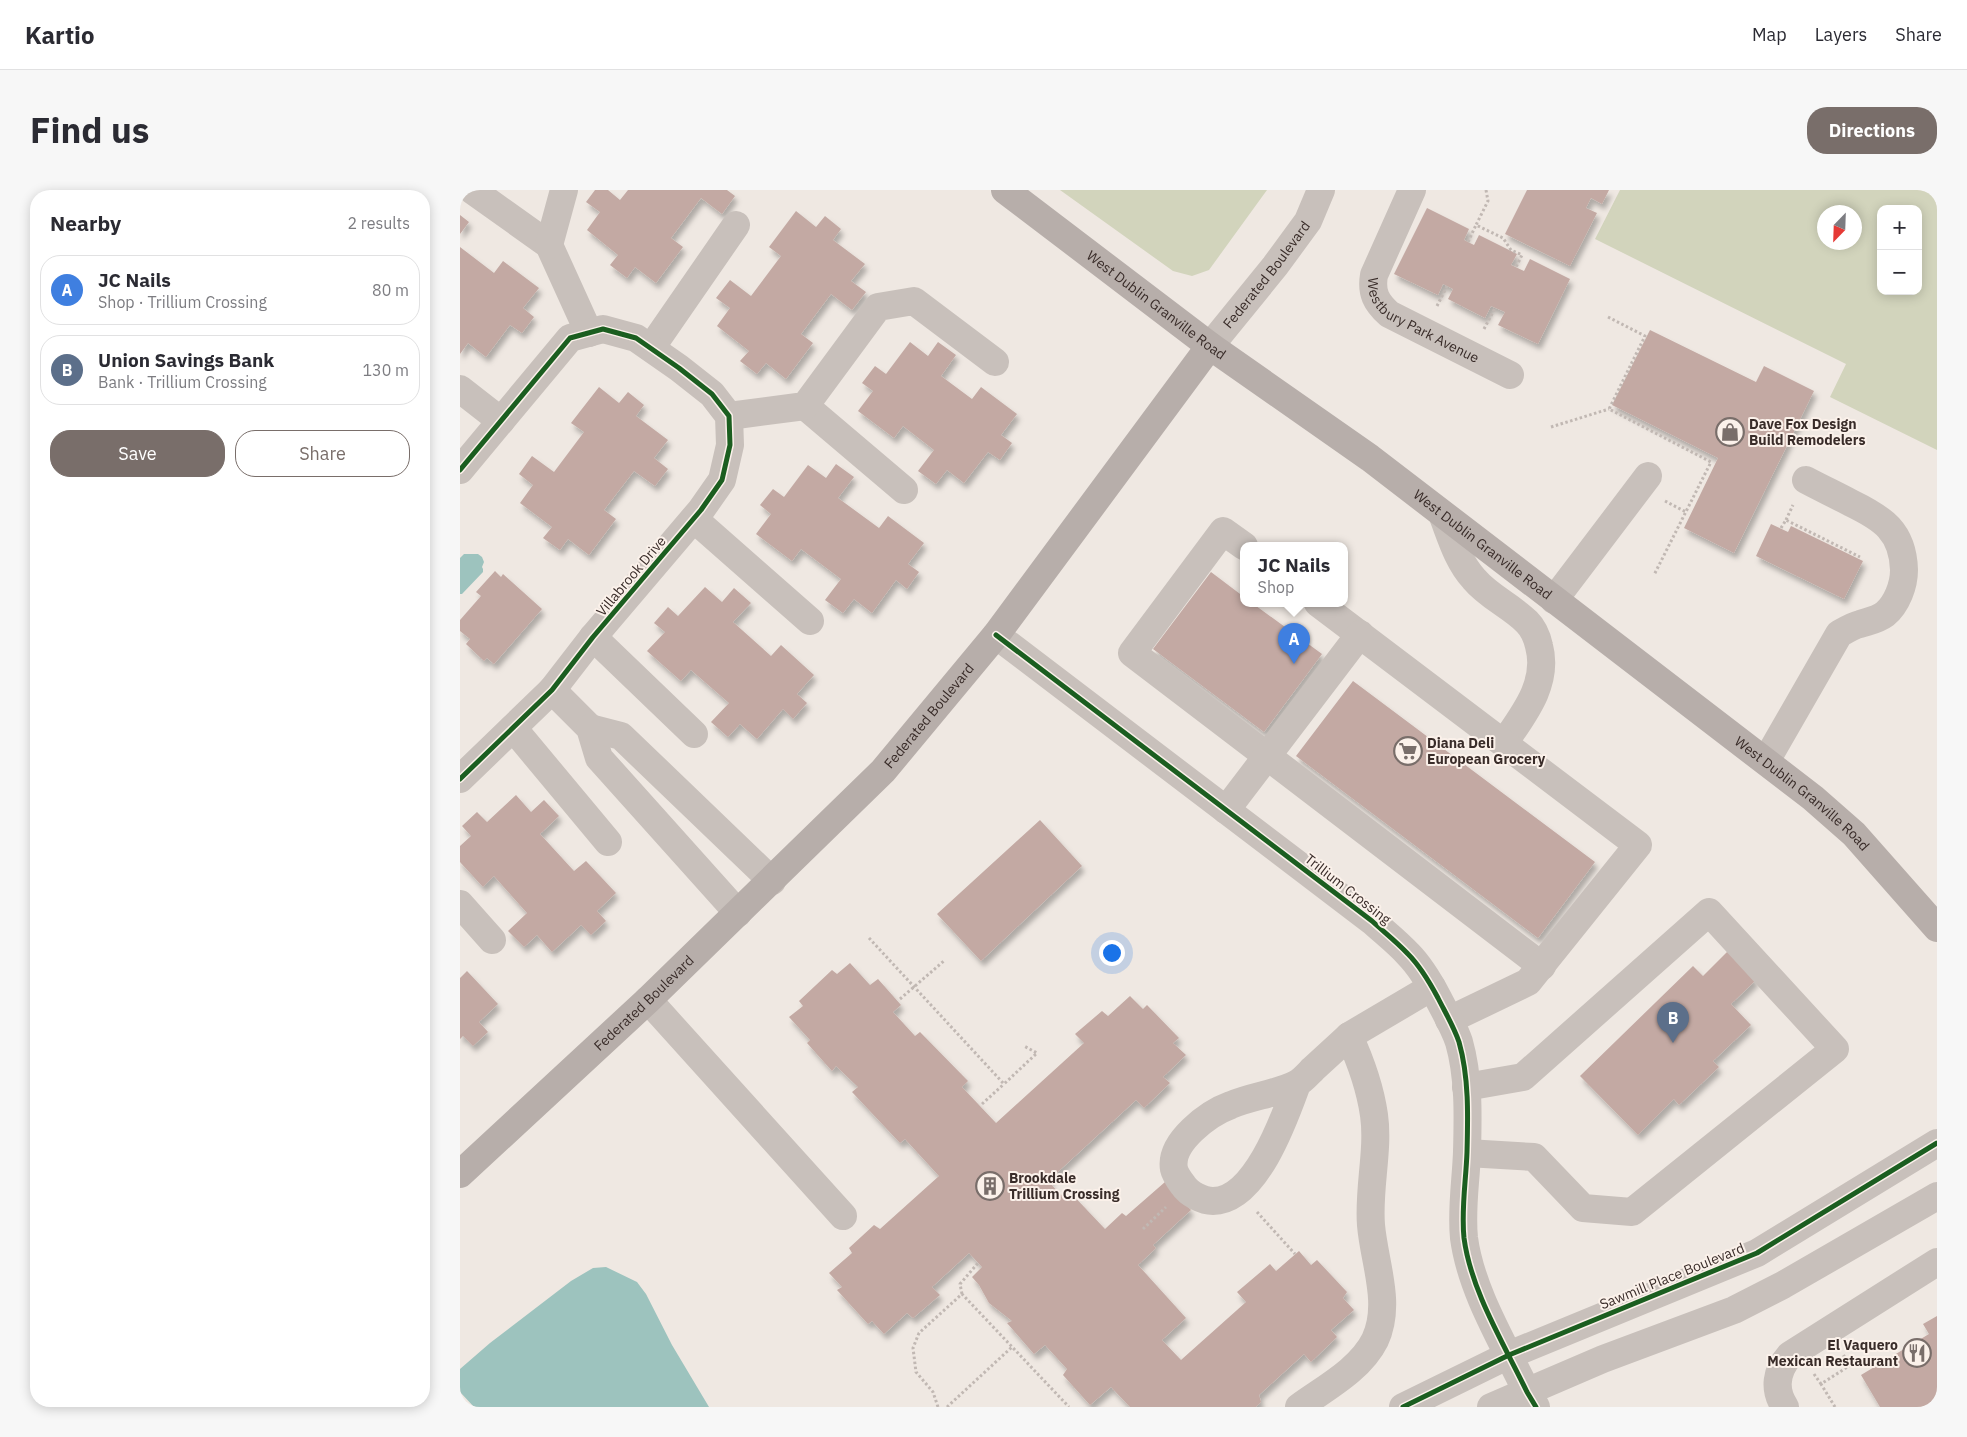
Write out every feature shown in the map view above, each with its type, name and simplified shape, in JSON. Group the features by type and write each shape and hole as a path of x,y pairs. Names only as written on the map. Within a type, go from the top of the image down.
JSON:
{"main road":[{"name":"West Dublin Granville Road","path":"1005,190 1210,346 1370,458 1813,798 1854,834 1937,928"},
{"name":"Federated Boulevard","path":"460,1174 648,1000 883,771 996,635 1210,346"}],"street":[{"path":"472,190 549,245 589,333"},
{"path":"549,245 564,190"},
{"name":"Federated Boulevard","path":"1210,346 1275,266 1308,221 1321,190"},
{"name":"Westbury Park Avenue","path":"1412,190 1374,276 1372,287 1374,298 1389,314 1510,374"},
{"path":"651,348 736,225"},
{"path":"460,470 570,338 603,329 636,338 651,348 712,394 729,416 805,406 878,306 914,301 995,362"},
{"path":"460,389 501,421"},
{"path":"805,406 904,490"},
{"name":"Villabrook Drive","path":"460,779 552,690 593,637 694,519 722,480 730,445 729,416"},
{"path":"1554,600 1648,476"},
{"path":"1766,761 1839,634 1851,627 1882,616 1892,608 1904,577 1904,561 1900,546 1894,533 1886,523 1875,515 1806,480"},
{"path":"1442,514 1460,561 1489,594 1527,622 1535,632 1539,643 1542,667 1539,684 1521,718 1504,743"},
{"path":"694,519 810,621"},
{"path":"1240,543 1223,531 1132,653 1542,966"},
{"path":"1323,607 1638,845 1528,982 1449,1020"},
{"path":"1226,810 1360,634"},
{"name":"Trillium Crossing","path":"996,635 1372,921 1409,954 1432,987 1458,1042 1466,1087 1467,1153 1463,1208 1464,1238 1470,1267 1480,1295 1531,1400"},
{"path":"593,637 694,734"},
{"path":"552,690 590,728 599,758 738,914"},
{"path":"513,728 608,842"},
{"path":"590,728 621,736 772,881"},
{"path":"460,904 492,940"},
{"path":"1466,1087 1523,1077 1709,912 1835,1048 1632,1212 1583,1208 1534,1157 1467,1153"},
{"path":"1297,1084 1280,1129 1268,1152 1254,1173 1239,1189 1227,1199 1212,1201 1199,1198 1185,1188 1174,1170 1174,1158 1179,1146 1187,1135 1211,1115 1230,1105 1297,1084 1349,1036 1432,987"},
{"path":"648,1000 843,1216"},
{"path":"1299,1407 1354,1366 1366,1353 1375,1340 1384,1305 1371,1224 1370,1192 1374,1156 1374,1118 1362,1063 1349,1036"},
{"name":"Sawmill Place Boulevard","path":"1403,1407 1509,1355 1756,1253 1937,1143"},
{"path":"1491,1407 1531,1400 1603,1359 1734,1310 1783,1285 1937,1196"},
{"path":"1785,1407 1779,1395 1777,1382 1782,1367 1790,1355 1937,1262"}],"path":[{"path":"1468,242 1488,201 1486,190"},
{"path":"1476,225 1503,238 1511,250 1522,256 1516,267"},
{"path":"1608,317 1645,336 1609,409"},
{"path":"1551,427 1609,409 1711,462 1654,575"},
{"path":"1781,528 1786,520 1860,557"},
{"path":"868,938 1004,1084"},
{"path":"900,1000 945,960"},
{"path":"982,1104 1037,1053 1024,1046"},
{"path":"1253,1208 1295,1254"},
{"path":"978,1264 960,1284 962,1294 1069,1407"},
{"path":"938,1407 933,1392 916,1372 913,1348 919,1333 962,1294"},
{"path":"947,1407 1012,1347"},
{"path":"1810,1368 1821,1384"}],"green space":[{"path":"1060,190 1267,190 1209,270 1192,276 1173,271"},
{"path":"1620,190 1937,190 1937,450 1830,397 1846,364 1595,239"}],"water":[{"path":"464,554 478,554 482,557 484,562 483,572 460,594 460,558"},
{"path":"606,1267 637,1282 646,1294 672,1345 709,1407 474,1407 460,1392 460,1369 490,1343 571,1281 593,1268"}],"building":[{"path":"595,190 608,190 620,200 628,190 727,190 735,196 722,214 701,198 671,238 683,247 656,283 635,267 627,278 610,265 618,255 587,230 600,212 586,202"},
{"path":"1527,190 1609,190 1602,204 1591,198 1586,208 1597,213 1570,266 1505,234"},
{"path":"1427,208 1469,229 1464,240 1474,245 1479,235 1517,254 1511,265 1524,271 1530,259 1570,279 1538,344 1498,325 1505,312 1491,306 1485,318 1448,299 1453,289 1443,284 1438,295 1394,274"},
{"path":"796,211 816,227 825,216 841,229 833,240 865,264 851,281 866,292 852,310 831,294 801,334 813,343 786,379 766,363 757,374 740,361 749,351 717,326 730,308 716,298 730,280 751,296 781,256 769,247"},
{"path":"460,215 469,222 460,234"},
{"path":"460,247 494,273 503,261 539,288 523,308 534,317 522,333 510,325 486,357 468,343 460,354"},
{"name":"Dave Fox Design Build Remodelers","path":"1650,330 1756,382 1764,366 1814,391 1734,553 1684,528 1718,458 1612,405"},
{"path":"910,342 928,356 938,342 956,355 941,376 972,399 981,387 1017,414 1001,435 1012,443 1000,460 988,452 964,483 947,470 936,484 918,471 934,450 903,426 894,438 858,411 873,391 862,383 875,366 886,374"},
{"path":"599,387 619,403 628,392 644,405 636,416 668,440 654,458 668,469 655,486 634,471 604,510 616,519 589,555 568,539 560,550 543,538 552,527 520,503 533,485 519,474 532,456 554,472 584,432 571,423"},
{"path":"836,464 854,477 838,498 879,528 888,516 924,543 908,564 919,572 907,589 896,580 872,613 854,599 843,613 825,600 841,579 801,549 792,561 756,534 771,514 760,505 773,489 784,497 808,465 826,478"},
{"path":"1771,524 1788,532 1791,526 1863,561 1844,599 1756,556"},
{"path":"495,571 501,577 503,574 542,609 494,664 487,658 484,661 466,644 470,639 460,631 460,620 481,596 476,592"},
{"path":"1211,572 1240,594 1240,607 1257,607 1322,654 1264,732 1153,649"},
{"path":"705,587 722,602 734,588 751,603 733,622 771,656 781,645 814,675 797,694 807,703 793,719 783,709 757,739 740,724 728,737 711,722 729,703 691,670 681,681 647,651 665,632 654,623 668,607 678,616"},
{"path":"1353,681 1595,862 1538,938 1296,756"},
{"path":"516,795 531,812 544,800 559,816 540,834 574,871 586,861 616,893 597,911 606,921 591,935 581,925 552,952 537,935 524,947 508,931 527,913 494,876 483,887 460,862 460,846 471,836 462,826 477,812 487,822"},
{"path":"1040,820 1082,866 981,961 937,914"},
{"path":"1728,951 1756,980 1731,1004 1751,1025 1713,1061 1719,1067 1679,1105 1674,1099 1638,1135 1580,1076 1693,966 1703,976"},
{"name":"Brookdale Trillium Crossing","path":"850,963 870,985 878,979 901,1005 893,1012 915,1036 920,1032 968,1081 962,1087 996,1123 1084,1043 1075,1034 1102,1011 1108,1016 1130,996 1143,1009 1147,1005 1179,1038 1173,1043 1186,1055 1163,1077 1170,1083 1144,1108 1136,1100 1048,1181 1061,1195 1068,1190 1105,1229 1122,1213 1126,1216 1165,1182 1191,1210 1153,1245 1156,1248 1138,1265 1186,1318 1162,1340 1181,1360 1246,1302 1237,1292 1270,1264 1276,1271 1299,1251 1311,1265 1317,1260 1347,1292 1343,1298 1354,1310 1331,1330 1337,1337 1311,1362 1304,1354 1259,1395 1261,1402 1256,1407 1130,1407 1111,1387 1090,1405 1063,1375 1067,1369 1045,1345 1034,1354 1007,1323 1012,1321 989,1303 972,1277 982,1267 969,1253 932,1287 940,1295 913,1318 907,1313 884,1334 872,1321 868,1324 837,1290 842,1287 829,1273 852,1253 849,1248 874,1225 880,1229 939,1176 905,1139 900,1143 852,1092 858,1087 836,1066 832,1071 807,1043 810,1040 789,1017 803,1006 799,1001 832,970 837,974"},
{"path":"467,971 498,1004 479,1022 488,1032 473,1046 463,1036 460,1039 460,978"},
{"name":"El Vaquero Mexican Restaurant","path":"1937,1316 1937,1407 1880,1407 1861,1375 1929,1334 1923,1324"}],"cycle path":[{"path":"460,470 570,338 603,329 636,338 712,394 729,416 730,445 722,480 701,510 593,637 552,690 460,779"},
{"path":"996,635 1372,921 1404,950 1421,969 1455,1031 1465,1069 1468,1125 1463,1227 1468,1258 1490,1317 1536,1407"},
{"path":"1403,1407 1509,1355 1757,1253 1937,1143"}],"place":[{"name":"Dave Fox Design Build Remodelers","path":"1730,432"},
{"name":"JC Nails","path":"1294,664"},
{"name":"Diana Deli European Grocery","path":"1408,751"},
{"name":"Union Savings Bank","path":"1673,1043"},
{"name":"Brookdale Trillium Crossing","path":"990,1186"},
{"name":"El Vaquero Mexican Restaurant","path":"1917,1353"}]}
